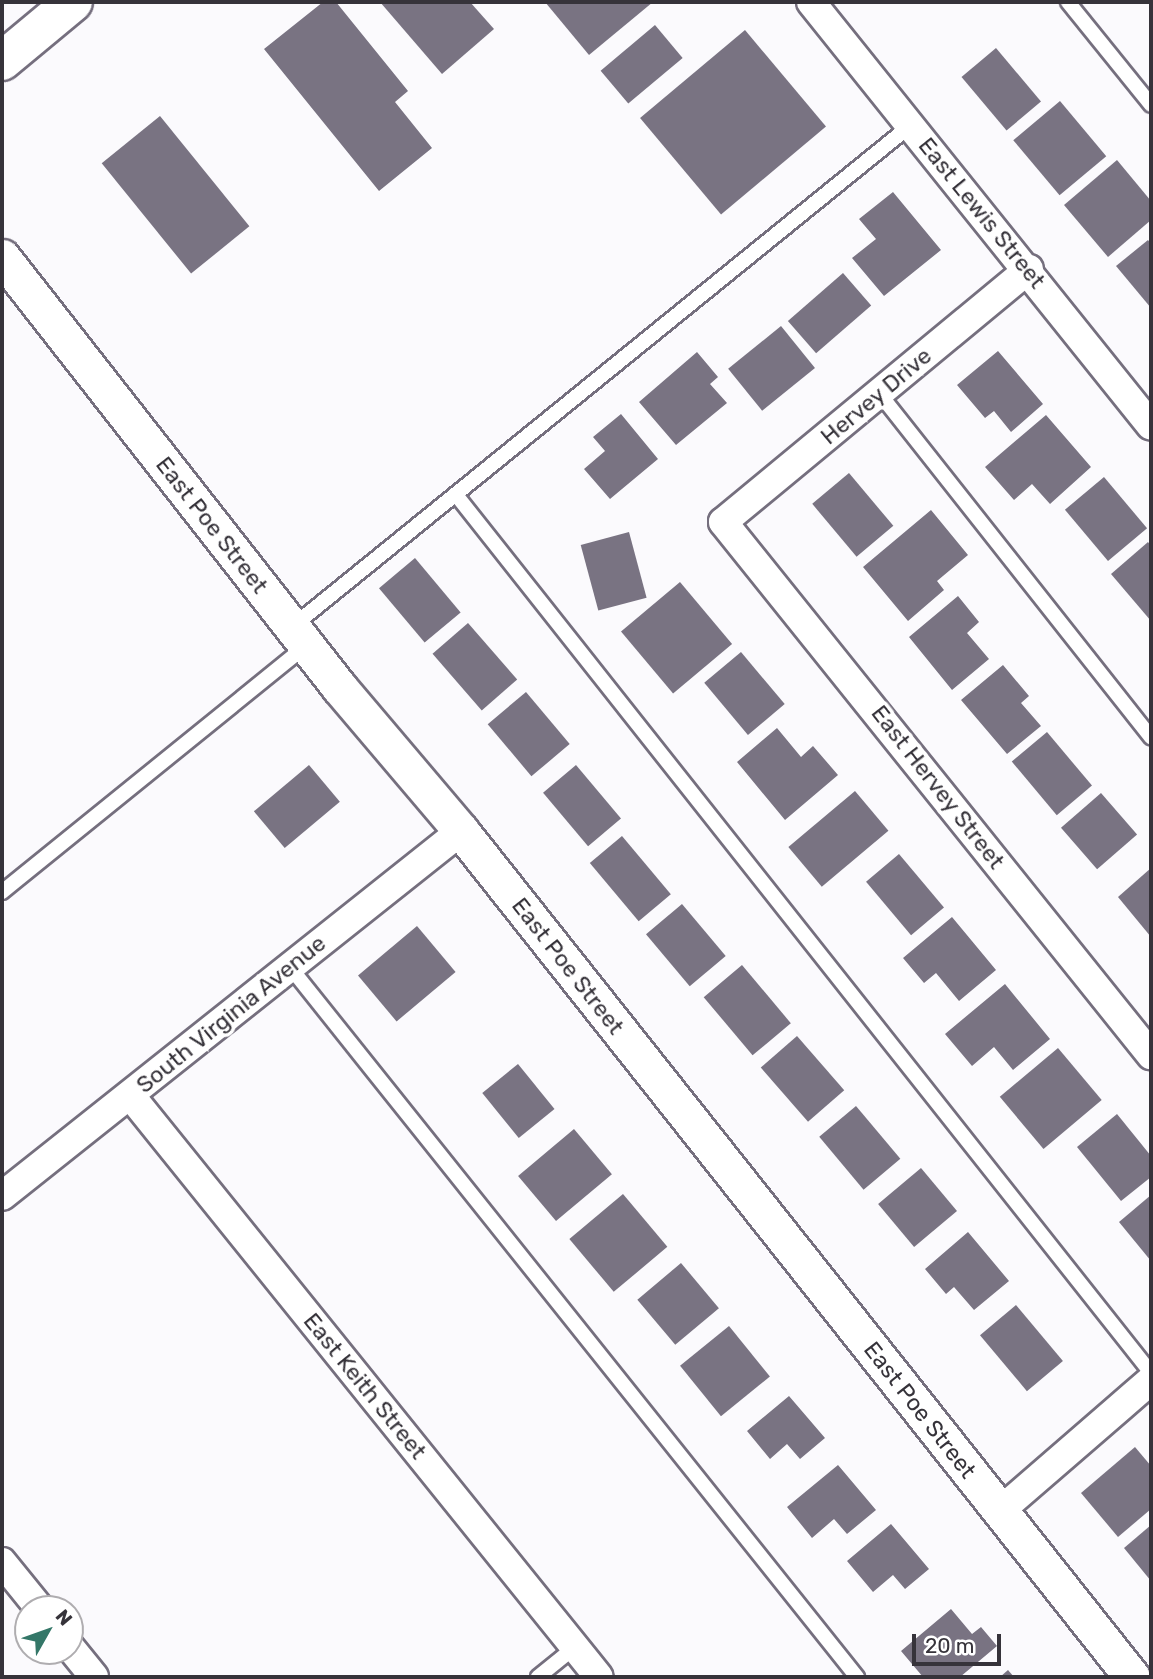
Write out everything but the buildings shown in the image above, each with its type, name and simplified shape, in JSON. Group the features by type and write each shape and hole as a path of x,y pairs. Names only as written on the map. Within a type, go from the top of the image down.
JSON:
{"main road":[{"path":"2,61 73,2"}],"street":[{"name":"East Lewis Street","path":"811,2 1029,269 1151,426"},
{"name":"East Poe Street","path":"2,257 299,636 461,831 1132,1677"},
{"name":"Hervey Drive","path":"723,522 1029,269"},
{"name":"East Hervey Street","path":"723,522 1151,1055"},
{"name":"South Virginia Avenue","path":"2,1196 461,831"},
{"name":"East Keith Street","path":"130,1095 599,1677"},
{"path":"1000,1511 1151,1380"},
{"path":"2,1562 29,1595"}],"lane":[{"path":"1068,2 1151,104"},
{"path":"2,892 457,496 911,125"},
{"path":"879,393 1151,737"},
{"path":"457,496 1151,1373"},
{"path":"290,967 857,1677"},
{"path":"538,1677 575,1647"}]}
